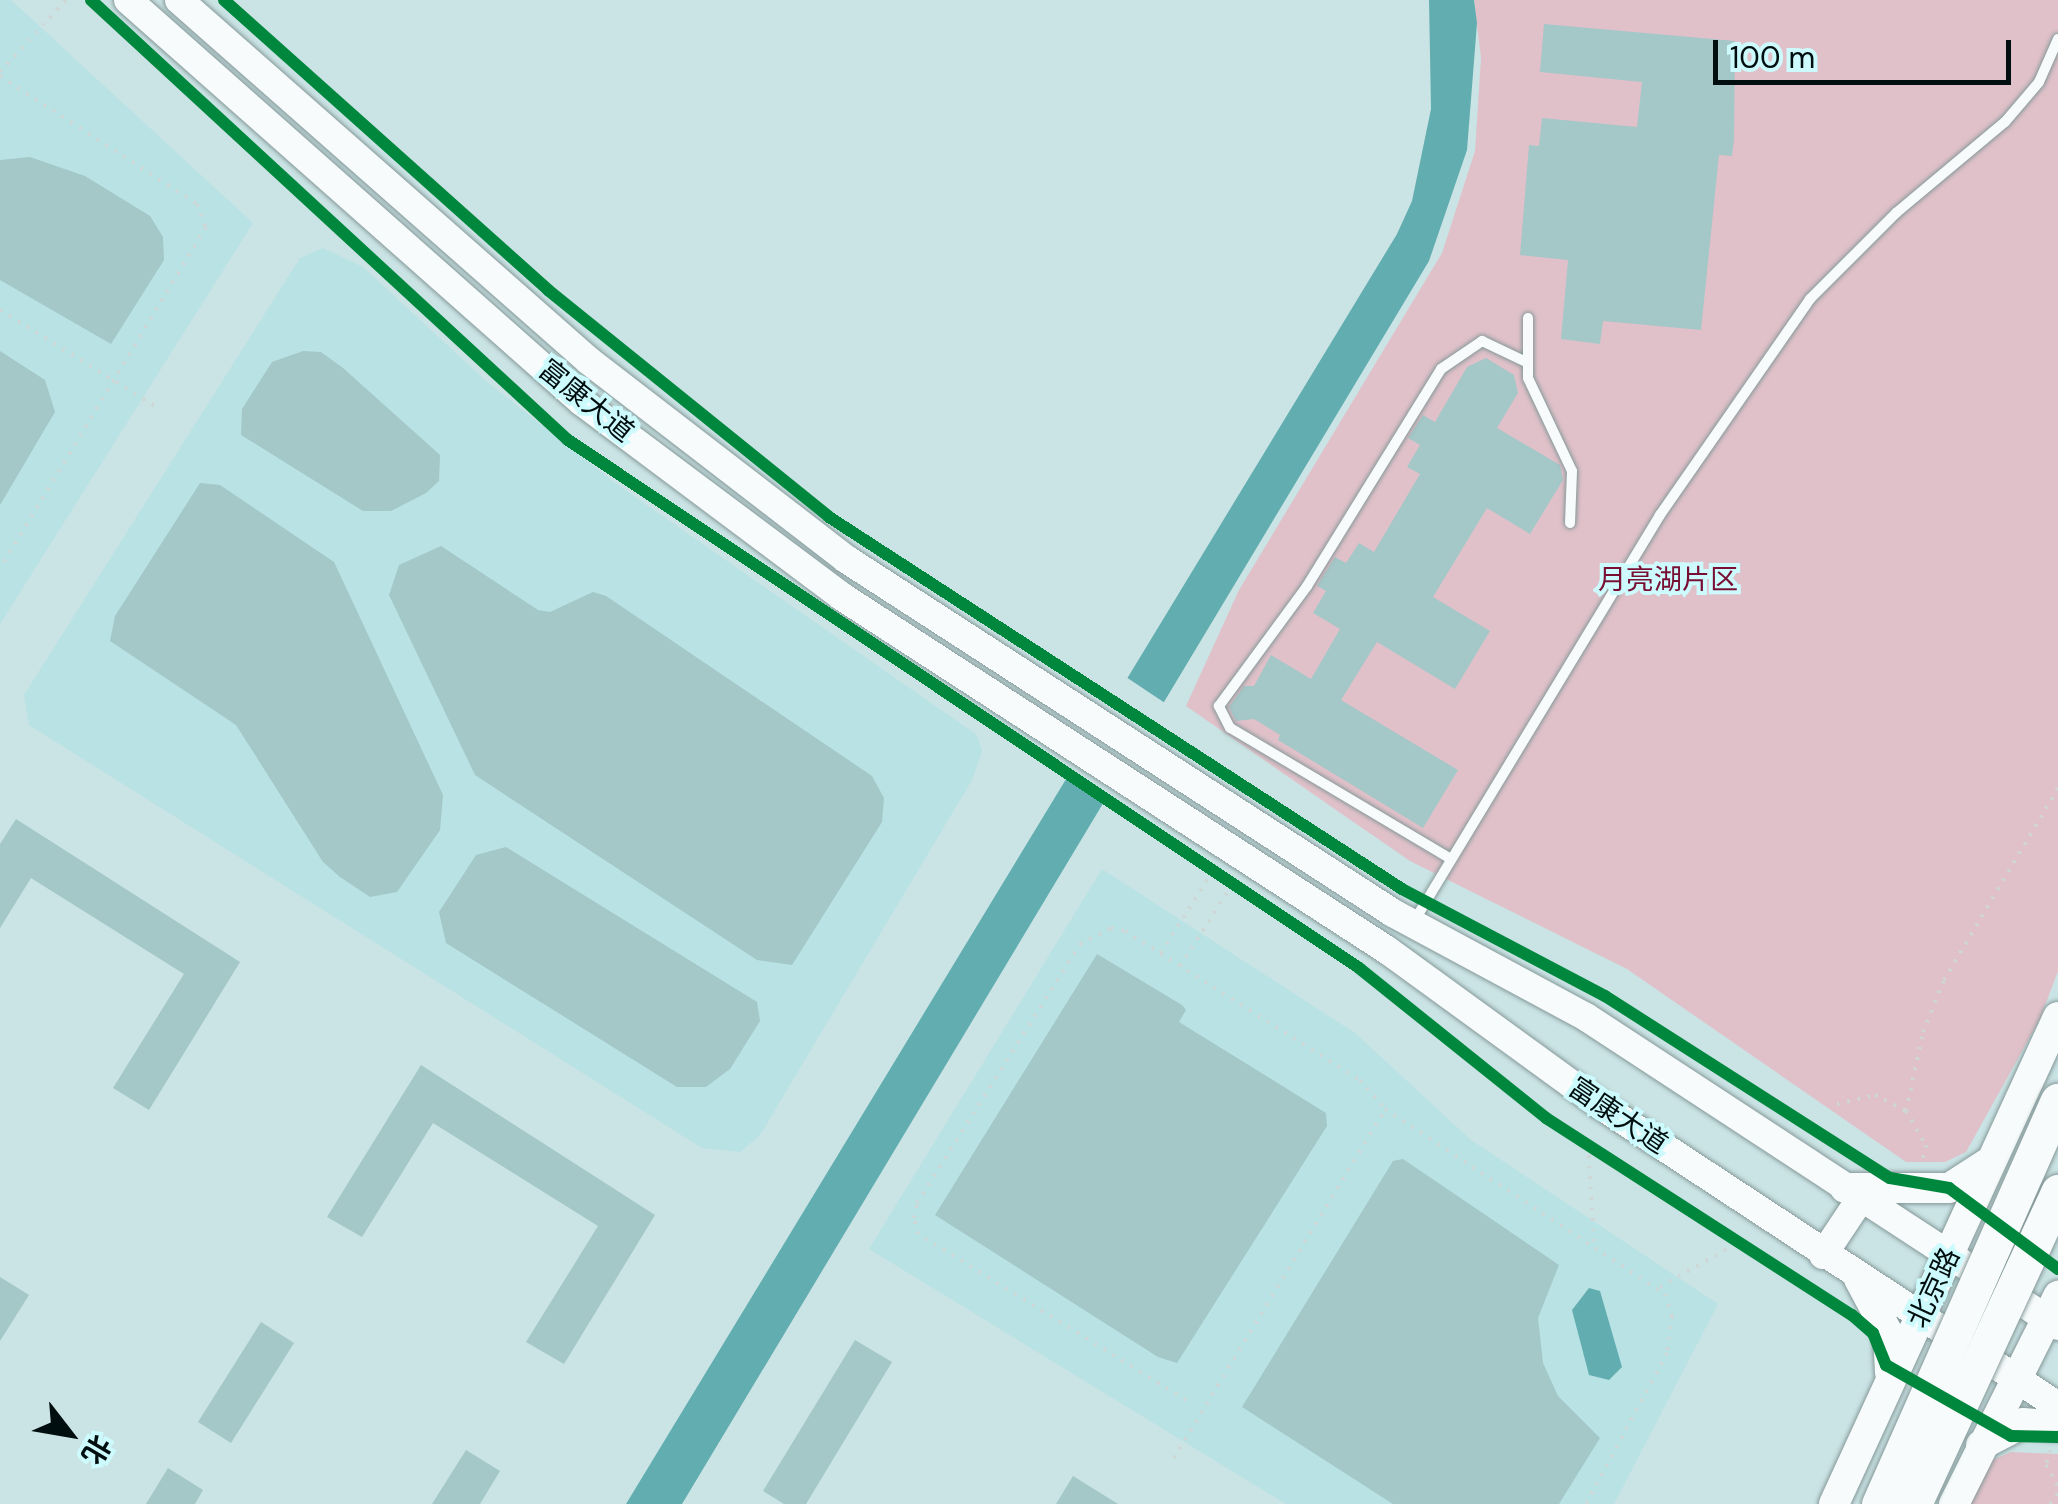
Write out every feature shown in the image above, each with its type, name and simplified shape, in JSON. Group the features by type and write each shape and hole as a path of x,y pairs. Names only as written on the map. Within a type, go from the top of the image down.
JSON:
{"highway":[{"path":"1879,1504 2058,1101"},
{"path":"1914,1504 2058,1192"}],"main road":[{"name":"北京路","path":"1834,1504 2058,1018"},
{"path":"1853,1193 1915,1190 1971,1180 1994,1158"},
{"path":"1858,1279 1888,1332 1890,1382"},
{"path":"1954,1504 1993,1439 2015,1381 2054,1314"},
{"path":"1993,1439 2023,1424 2057,1433"}],"street":[{"name":"富康大道","path":"128,0 582,402 841,596 1184,816 1858,1279 2058,1406"},
{"name":"富康大道","path":"180,0 590,361 846,559 1412,923"},
{"path":"1412,923 1586,1017 1948,1256 2054,1314"},
{"path":"1823,1255 1853,1193"}],"lane":[{"path":"1412,923 1660,515 1810,299 1896,213 2005,122 2039,82 2058,39"},
{"path":"1528,318 1526,362 1533,394 1572,471 1570,523"},
{"path":"1451,859 1230,728 1219,706 1307,586 1442,369 1482,341 1526,362"}],"path":[{"path":"0,568 200,243 204,214 0,74 66,0"},
{"path":"0,310 158,408"},
{"path":"1906,1111 1924,1032 1944,980 2058,788"},
{"path":"1199,864 1248,896"},
{"path":"1161,954 1212,872"},
{"path":"1180,966 1232,885"},
{"path":"1186,1400 918,1234 914,1218 916,1204 1080,944 1112,928 1161,954 1360,1080 1384,1109 1660,1287 1672,1316 1667,1354 1586,1504"},
{"path":"1837,1104 1876,1095 1906,1111 1926,1145 1915,1190"},
{"path":"1174,1458 1384,1109"},
{"path":"1574,1136 1605,1156"},
{"path":"1588,1146 1594,1242"},
{"path":"1722,1232 1756,1253"},
{"path":"1660,1287 1739,1242"},
{"path":"1993,1439 2057,1433 2046,1464 2058,1490 2050,1504"}],"shaded area":[{"path":"0,0 11,0 253,223 0,624"},
{"path":"323,248 363,267 487,382 615,483 977,735 982,751 972,780 760,1135 740,1152 702,1148 29,725 24,695 300,258"},
{"path":"1102,869 1355,1033 1471,1140 1718,1304 1614,1504 1286,1504 869,1249"}],"green space":[{"name":"月亮湖片区","path":"1474,0 2058,0 2058,971 2040,1019 1966,1152 1945,1162 1906,1162 1627,969 1410,861 1186,706 1239,590 1442,253 1475,151 1481,58"},
{"path":"2011,1452 2058,1454 2058,1504 1946,1504 1959,1474"}],"water":[{"path":"1429,0 1474,0 1477,23 1467,150 1429,261 682,1504 626,1504 1397,234 1412,201 1431,109"},
{"path":"1589,1288 1600,1291 1622,1367 1609,1380 1589,1375 1572,1310"}],"pier":[{"path":"1126,677 1168,705 1107,806 1065,777"}],"building":[{"path":"1544,24 1735,41 1732,156 1719,155 1701,330 1603,321 1600,344 1561,339 1568,260 1520,255 1529,145 1539,146 1542,118 1637,127 1642,82 1540,72"},
{"path":"30,157 85,176 150,216 163,237 164,260 111,344 0,280 0,160"},
{"path":"0,351 45,380 55,412 0,505"},
{"path":"303,351 321,352 343,368 440,455 439,481 426,493 391,511 363,511 241,435 242,409 272,362"},
{"path":"1486,358 1514,375 1518,393 1497,428 1560,465 1563,480 1530,534 1487,508 1433,597 1490,631 1455,689 1377,642 1341,700 1458,770 1423,828 1278,740 1280,735 1254,719 1236,721 1229,707 1244,686 1254,686 1271,655 1311,679 1340,629 1313,613 1326,591 1317,586 1335,557 1346,563 1359,543 1374,552 1420,474 1407,467 1420,445 1408,438 1423,415 1435,422 1467,367"},
{"path":"200,483 220,485 334,562 443,795 440,830 397,892 370,897 340,877 323,862 236,725 110,641 115,616"},
{"path":"441,546 538,610 550,612 593,592 606,596 872,776 884,798 882,822 792,965 757,960 475,775 389,595 399,565"},
{"path":"16,819 240,962 149,1110 113,1088 184,974 31,878 0,928 0,844"},
{"path":"506,847 757,1002 760,1021 730,1069 706,1087 677,1087 446,943 439,912 476,855"},
{"path":"1097,954 1182,1005 1186,1010 1179,1022 1326,1113 1327,1126 1177,1363 1158,1357 935,1215"},
{"path":"421,1065 655,1215 564,1364 526,1342 598,1226 433,1123 362,1237 327,1217"},
{"path":"1403,1159 1559,1265 1538,1318 1543,1363 1558,1396 1600,1438 1559,1504 1393,1504 1242,1407 1393,1161"},
{"path":"0,1277 29,1295 0,1341"},
{"path":"261,1322 294,1343 231,1443 198,1422"},
{"path":"855,1340 892,1362 806,1504 784,1504 763,1491"},
{"path":"466,1450 500,1471 480,1504 432,1504"},
{"path":"168,1468 203,1490 195,1504 146,1504"},
{"path":"1073,1476 1118,1504 1056,1504"}],"cycle path":[{"path":"91,0 568,440 1359,968 1546,1118 1852,1315 1873,1333 1886,1365 2011,1436 2058,1437"},
{"path":"224,0 548,290 829,517 1402,889 1605,996 1890,1178 1949,1188 2058,1269"}]}
